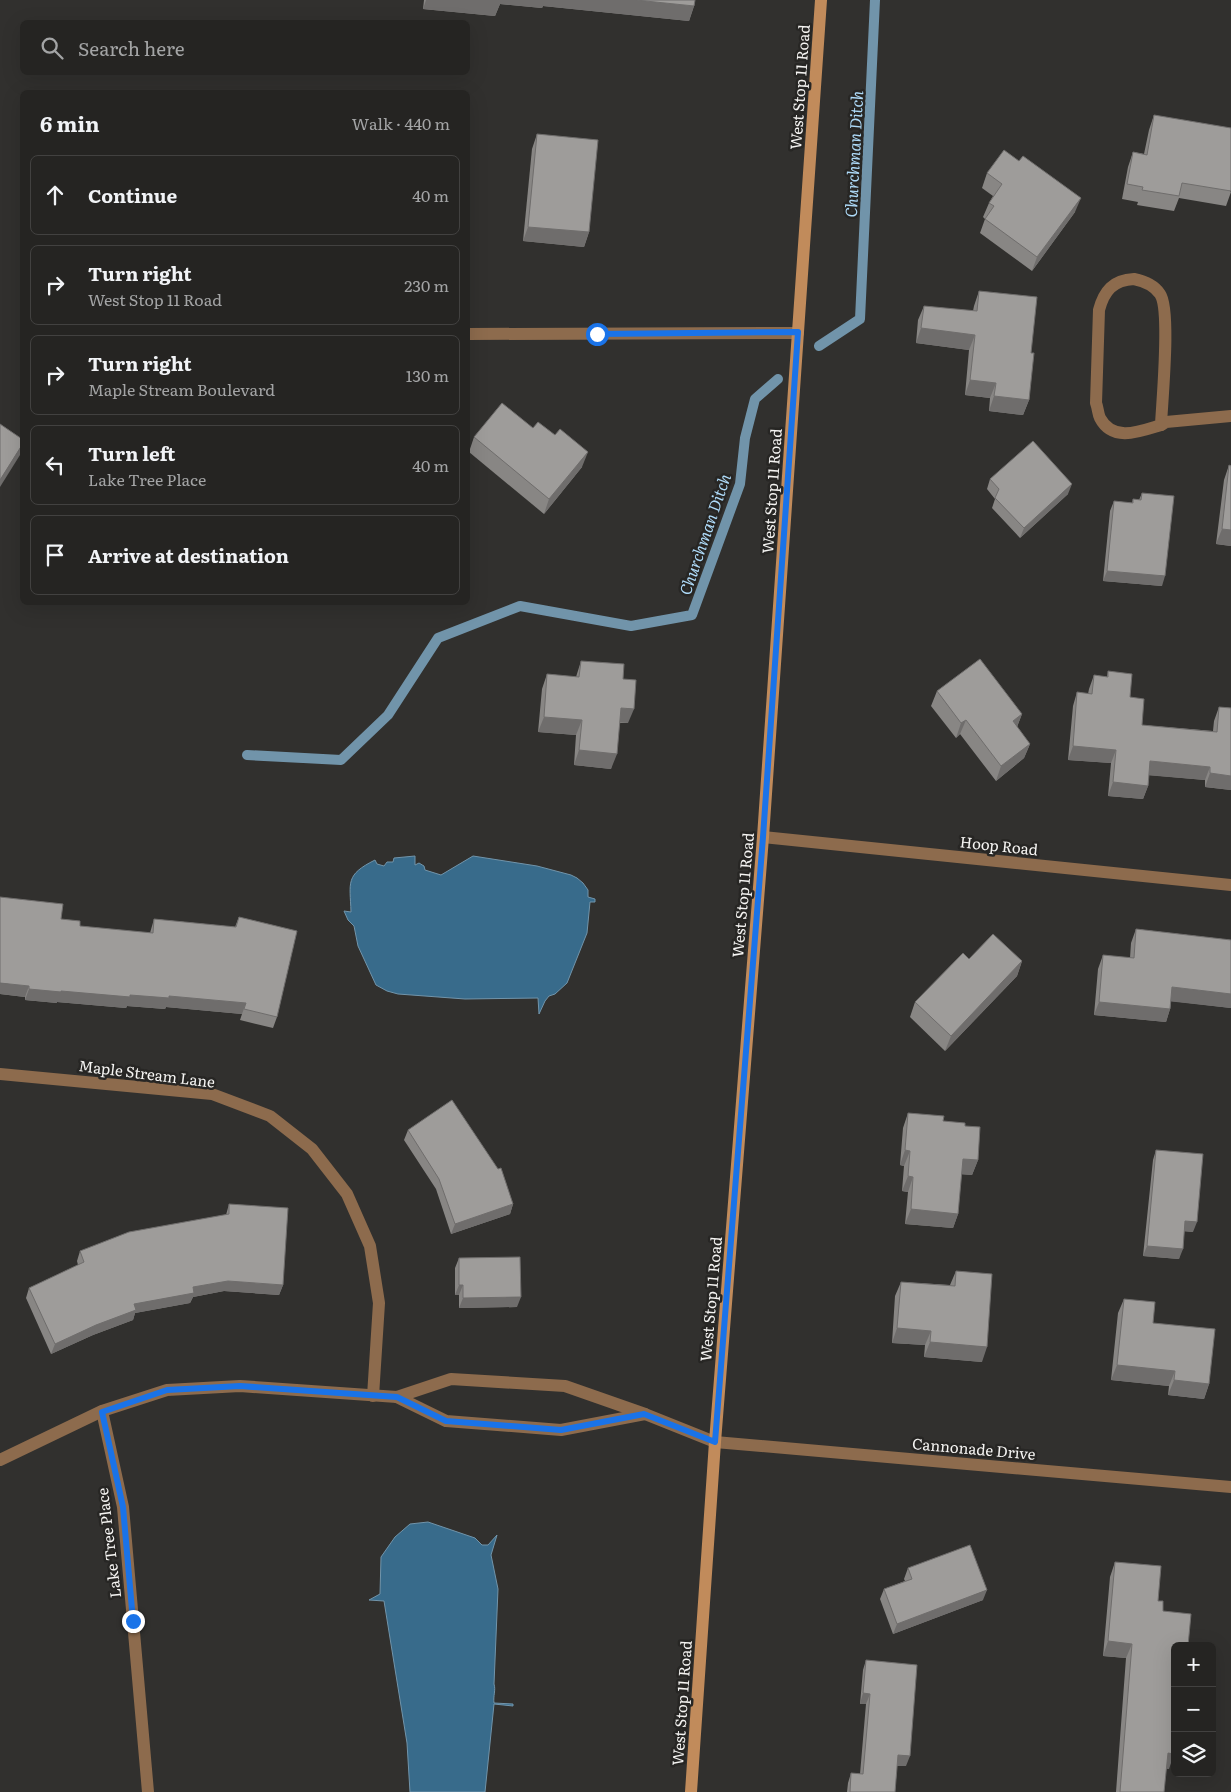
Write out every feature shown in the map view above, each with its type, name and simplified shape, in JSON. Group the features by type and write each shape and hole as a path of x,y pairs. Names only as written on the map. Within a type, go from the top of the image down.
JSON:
{"main road":[{"name":"West Stop 11 Road","path":"691,1792 715,1442 763,837 821,0"}],"street":[{"path":"1161,425 1165,307 1161,294 1150,285 1134,279 1122,280 1114,284 1103,297 1099,310 1096,403 1103,423 1110,429 1124,434 1140,433 1161,425 1166,422 1231,416"},
{"path":"470,334 798,332"},
{"name":"Hoop Road","path":"763,837 1231,885"},
{"name":"Maple Stream Lane","path":"0,1074 212,1094 270,1116 312,1149 347,1194 370,1246 379,1303 373,1396"},
{"name":"Cannonade Drive","path":"397,1397 451,1379 566,1386 715,1442 1231,1486"},
{"path":"0,1460 102,1412 167,1390 240,1386 397,1397 446,1421 561,1430 644,1414"},
{"name":"Lake Tree Place","path":"102,1412 123,1507 148,1792"}],"water":[{"path":"415,856 415,865 419,863 424,866 425,870 441,875 473,856 537,866 571,875 583,883 588,890 588,897 595,899 595,902 590,902 587,933 567,983 555,994 549,996 539,1014 538,998 465,999 398,994 376,985 358,946 354,926 348,920 344,911 351,912 351,880 358,870 375,860 377,864 384,866 387,862 393,862 394,858"},
{"path":"428,1522 475,1538 482,1545 488,1545 497,1535 491,1555 498,1589 494,1703 513,1704 513,1706 494,1704 485,1792 410,1792 407,1743 384,1601 369,1600 380,1594 381,1557 395,1537 410,1524"}],"building":[{"path":"636,0 695,0 694,6"},
{"path":"1154,115 1231,128 1231,191 1182,183 1179,196 1142,190 1143,187 1127,184 1133,152 1147,155"},
{"path":"537,134 598,140 589,232 528,227"},
{"path":"1004,150 1019,161 1023,156 1081,198 1037,257 985,219 994,206 989,203 1002,184 987,173"},
{"path":"979,291 1037,297 1031,353 1034,353 1029,400 994,396 996,383 970,380 975,335 921,328 924,306 977,311"},
{"path":"502,403 533,428 538,422 555,435 560,429 588,452 549,499 474,437"},
{"path":"0,424 20,438 20,448 0,480"},
{"path":"1033,441 1072,484 1024,528 995,498 999,489 990,479"},
{"path":"1229,465 1231,466 1231,530 1222,529"},
{"path":"1142,493 1174,496 1165,576 1107,571 1114,501 1133,503 1133,499 1141,500"},
{"path":"980,659 1022,714 1013,721 1030,744 1001,766 966,720 961,723 937,691"},
{"path":"581,661 624,664 623,679 636,680 634,709 621,708 617,754 579,750 582,720 544,717 547,674 579,677"},
{"path":"1108,671 1132,674 1130,697 1144,699 1142,725 1217,732 1219,707 1231,708 1231,776 1210,773 1210,767 1150,761 1148,786 1113,782 1116,750 1073,746 1077,692 1092,694 1094,675 1108,677"},
{"path":"0,897 63,904 61,919 80,921 80,926 153,933 154,919 236,927 239,917 297,931 277,1017 244,1009 246,1003 169,996 169,998 130,995 130,997 61,992 29,989 29,986 0,983"},
{"path":"1136,929 1231,940 1231,994 1172,987 1170,1009 1099,1002 1103,955 1134,958"},
{"path":"993,934 1022,961 951,1036 915,1002 963,953 969,959"},
{"path":"452,1100 498,1169 501,1168 513,1204 455,1224 439,1179 408,1130"},
{"path":"908,1113 944,1116 943,1121 965,1123 965,1126 980,1127 978,1160 963,1159 958,1214 911,1209 913,1177 908,1176 910,1151 905,1150"},
{"path":"1156,1150 1203,1154 1197,1222 1185,1221 1183,1249 1147,1246"},
{"path":"229,1204 288,1208 283,1285 228,1281 193,1287 194,1293 134,1304 136,1310 96,1325 55,1344 29,1288 84,1262 80,1251 129,1232 229,1214"},
{"path":"520,1257 521,1297 463,1298 463,1285 459,1285 459,1258"},
{"path":"956,1271 992,1274 987,1347 930,1342 931,1331 897,1328 901,1282 955,1286"},
{"path":"1124,1299 1155,1302 1153,1323 1215,1329 1209,1384 1174,1380 1175,1371 1117,1365"},
{"path":"970,1545 987,1590 897,1624 884,1589 912,1579 908,1568"},
{"path":"1115,1562 1161,1566 1158,1601 1163,1601 1163,1611 1191,1614 1188,1642 1171,1642 1171,1754 1168,1753 1164,1792 1120,1792 1132,1644 1108,1641"},
{"path":"866,1660 917,1665 910,1756 898,1755 895,1792 850,1792 851,1773 863,1774 870,1694 863,1693"}],"waterway":[{"name":"Churchman Ditch","path":"819,346 860,319 875,0"},
{"name":"Churchman Ditch","path":"247,755 341,760 388,715 438,638 520,606 631,626 692,615 740,484 745,438 755,399 778,379"}],"route":[{"path":"133,1621 123,1507 102,1412 167,1390 240,1386 397,1397 446,1421 561,1430 644,1414 715,1442 763,837 798,332 597,334"}]}
